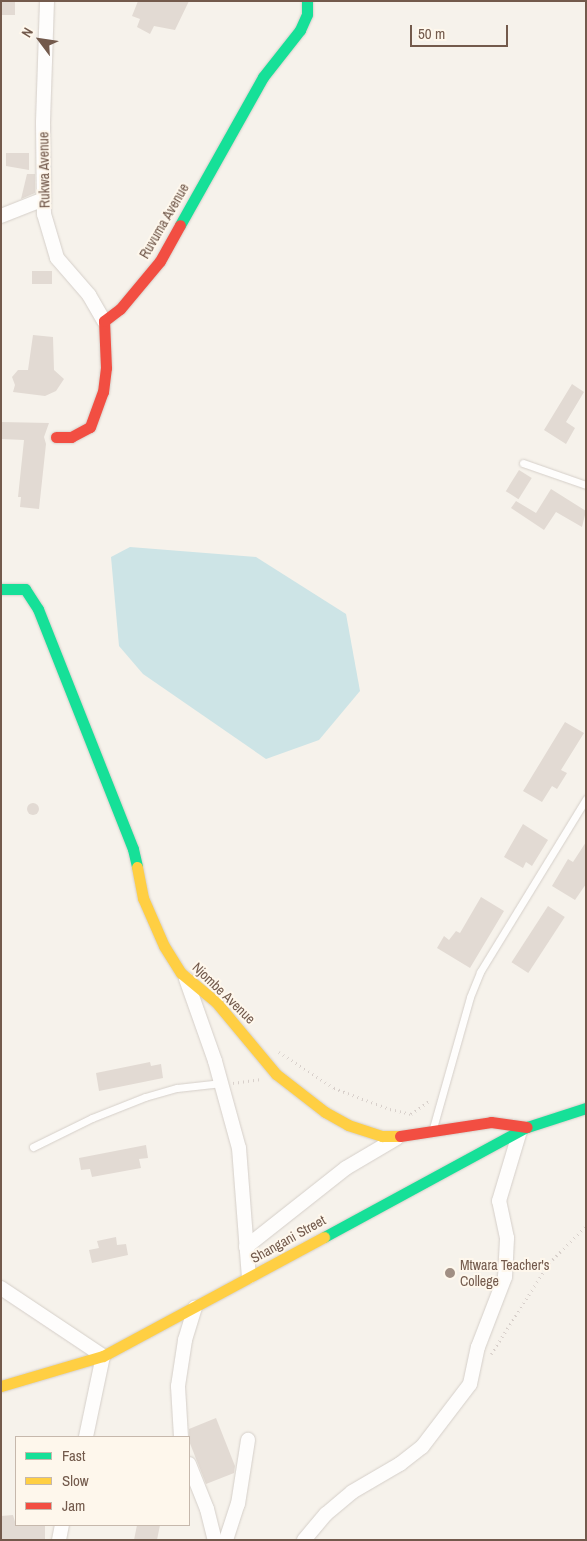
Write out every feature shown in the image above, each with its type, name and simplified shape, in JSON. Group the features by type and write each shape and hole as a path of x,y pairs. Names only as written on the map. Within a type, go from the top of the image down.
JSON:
{"street":[{"name":"Rukwa Avenue","path":"47,1 44,199 49,242 57,258 89,295 104,321"},
{"name":"Ruvuma Avenue","path":"104,321 120,309 160,261 263,77 300,30 307,14 308,1"},
{"path":"1,216 44,199"},
{"path":"56,437 71,438 84,433 95,415 106,368 104,321"},
{"name":"Njombe Avenue","path":"1,589 24,589 35,601 133,849 148,911 164,946 186,978 216,1002 283,1081 348,1125 382,1136 400,1136 491,1122 524,1129"},
{"path":"186,978 222,1083 240,1148 249,1278"},
{"name":"Shangani Street","path":"1,1386 103,1356 524,1129 586,1108"},
{"path":"304,1540 326,1514 352,1492 400,1464 422,1447 470,1384 475,1357 505,1277 508,1238 499,1201 524,1129"},
{"path":"246,1247 346,1168 400,1136"},
{"path":"1,1288 103,1356 86,1436"},
{"path":"181,1436 178,1386 185,1340 195,1307"},
{"path":"226,1540 238,1504 248,1440"},
{"path":"190,1466 207,1509 215,1540"},
{"path":"58,1540 62,1526"}],"lane":[{"path":"523,464 586,485"},
{"path":"432,1130 442,1090 480,972 586,799"},
{"path":"33,1147 83,1122 146,1097 177,1088 222,1083"}],"path":[{"path":"256,1048 275,1050 334,1088 356,1098 411,1114 442,1090"},
{"path":"222,1083 258,1079 283,1081"},
{"path":"490,1355 549,1263 586,1226"}],"water":[{"path":"130,547 256,557 346,614 360,691 319,740 266,759 143,674 119,646 111,557"}],"building":[{"path":"1,1 15,1 15,15 1,15"},
{"path":"138,1 189,1 175,30 154,26 150,34 137,27 140,19 132,16"},
{"path":"6,153 29,153 29,170 6,166"},
{"path":"27,174 35,174 35,193 21,199"},
{"path":"32,271 52,271 52,284 32,284"},
{"path":"33,335 53,337 54,370 64,379 56,391 45,396 13,392 15,385 12,377 18,370 28,370"},
{"path":"572,384 584,392 566,422 575,428 566,444 544,430"},
{"path":"1,422 49,423 44,437 46,444 39,509 20,507 21,497 18,497 24,440 1,439"},
{"path":"519,470 532,478 518,499 506,491"},
{"path":"551,489 586,511 582,527 556,512 544,530 511,508 516,501 536,513"},
{"path":"565,722 584,733 561,770 567,773 557,789 552,786 542,802 523,791"},
{"path":"33,803 39,809 33,815 27,809"},
{"path":"523,824 548,840 532,866 526,862 523,868 504,857"},
{"path":"586,842 586,884 575,900 552,886 568,859 573,862"},
{"path":"481,897 504,911 470,968 437,948 444,936 449,940 456,931 460,933"},
{"path":"548,906 565,917 528,973 512,962"},
{"path":"150,1062 151,1066 161,1064 163,1078 99,1091 96,1073"},
{"path":"146,1145 148,1158 139,1159 141,1168 92,1177 90,1169 81,1170 79,1158"},
{"path":"116,1237 117,1245 126,1244 128,1255 92,1263 89,1250 99,1248 97,1241"},
{"path":"216,1418 235,1466 234,1473 206,1484 190,1444 189,1429"},
{"path":"13,1515 15,1526 45,1526 45,1540 1,1540 1,1516"},
{"path":"137,1526 160,1526 157,1540 134,1540"}],"traffic: fast":[{"path":"180,225 263,77 300,30 307,14 307,1"},
{"path":"1,589 25,589 38,609 133,849 137,867"},
{"path":"324,1237 527,1127 586,1108"}],"traffic: slow":[{"path":"137,867 143,898 164,946 181,973 216,1002 276,1074 325,1112 348,1125 382,1136 400,1136"},
{"path":"1,1386 103,1356 324,1237"}],"traffic: jam":[{"path":"56,437 71,437 90,427 103,392 106,368 104,321 120,309 160,261 180,225"},
{"path":"400,1136 491,1122 527,1127"}],"place":[{"name":"Mtwara Teacher's College","path":"450,1273"}]}
